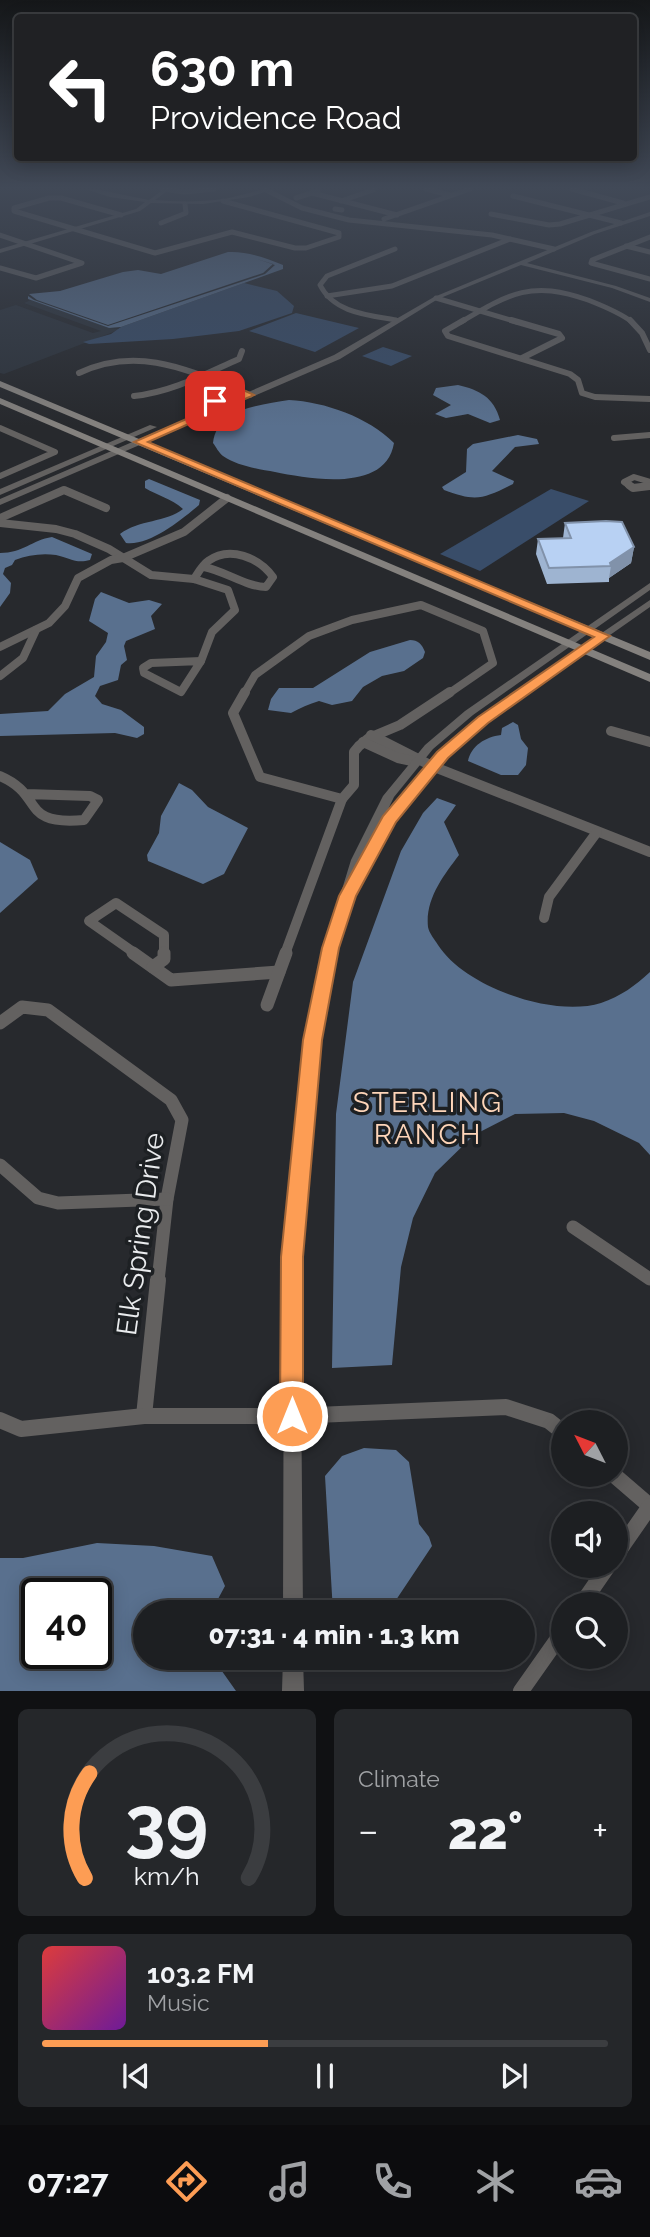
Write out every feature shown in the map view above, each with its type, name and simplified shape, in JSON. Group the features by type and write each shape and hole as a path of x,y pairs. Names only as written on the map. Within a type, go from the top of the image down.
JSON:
{"main road":[{"path":"0,384 650,656"},
{"path":"0,401 650,678"},
{"path":"227,498 247,488"}],"street":[{"path":"0,268 36,278 67,268"},
{"path":"347,268 327,276 320,285 327,296 351,309 393,322"},
{"path":"327,296 392,286 437,268"},
{"path":"0,492 335,351 436,299 509,268"},
{"path":"540,268 614,287 650,300"},
{"path":"610,268 650,279"},
{"path":"650,350 645,337 628,318 593,302 549,289 534,288 481,311 445,331 448,336 570,374 578,380 582,393 595,397 650,399"},
{"path":"436,299 559,334 562,338 522,358"},
{"path":"0,502 337,357 393,322"},
{"path":"134,396 152,395 200,376 239,359 243,351"},
{"path":"79,373 91,365 103,362 141,360 164,363 250,395"},
{"path":"0,428 55,452 0,476"},
{"path":"614,438 650,435"},
{"path":"647,486 650,496"},
{"path":"0,520 64,490 106,508"},
{"path":"0,647 55,621 71,597 78,578 111,560 123,558 184,532 227,498"},
{"path":"0,520 75,534 100,545 151,575 194,579 228,590 235,610 212,632 201,661 181,692 144,673 143,668 151,663 201,661"},
{"path":"194,579 208,562 224,556 242,555 256,559 273,577 266,587 256,587 224,571 204,567"},
{"path":"293,1600 292,1257 313,1040 331,948 357,860 376,818 395,786 416,761 469,713 650,586"},
{"path":"347,896 389,820 432,766 483,720 650,603"},
{"path":"267,1005 342,799 349,794 357,778 354,752 367,738 401,724 493,663 483,631 421,605 407,607 352,620 309,636 255,675 233,713 260,777 342,799"},
{"path":"0,676 15,668 22,660 31,648 36,631"},
{"path":"611,731 650,741"},
{"path":"367,738 398,758 432,766 650,852"},
{"path":"0,776 13,779 26,794 35,813 64,824 84,820 98,800 89,796 26,794"},
{"path":"544,918 549,897 597,832"},
{"path":"153,967 164,959 164,935 116,902 89,921 171,980 278,972"},
{"name":"Elk Spring Drive","path":"0,1023 22,1007 48,1010 171,1100 182,1120 167,1199 144,1416"},
{"path":"0,1166 38,1198 58,1203 167,1199"},
{"path":"573,1227 650,1279"},
{"path":"0,1420 20,1429 144,1416 292,1416 506,1407 551,1423"},
{"path":"628,1487 650,1506 628,1538"},
{"path":"521,1691 551,1648"},
{"path":"293,1670 293,1691"}],"shaded area":[{"path":"180,268 269,268 263,273 108,325 37,300 29,294 60,291 123,272 138,270 161,274"},
{"path":"272,268 283,268 121,327 109,328 28,299 28,296 108,326 265,274"},
{"path":"244,283 277,291 294,306 292,313 239,331 173,339 89,344 83,342 111,334 121,327"},
{"path":"31,300 109,328 121,329 4,374 0,373 0,310 16,305 93,333 101,331 24,303"},
{"path":"296,313 359,328 315,352 249,331"},
{"path":"383,347 412,356 391,366 362,356"},
{"path":"458,385 473,389 490,400 500,420 490,423 468,414 446,418 435,414 451,405 433,395 436,388"},
{"path":"289,400 317,404 359,418 394,443 388,459 377,470 362,476 326,479 255,468 235,462 222,455 213,443 216,431 231,415"},
{"path":"518,435 537,439 539,444 515,447 492,471 514,481 513,484 479,497 444,490 442,487 466,472 467,449 473,444"},
{"path":"149,479 200,500 199,505 155,536 135,543 126,543 120,534 127,529 183,509 145,488 145,481"},
{"path":"551,489 589,501 480,571 440,554"},
{"path":"52,537 92,554 90,560 77,561 46,554 15,560 5,568 3,574 11,583 10,593 0,607 0,553 15,551"},
{"path":"101,592 129,603 149,600 162,604 151,616 155,629 126,641 124,646 127,660 121,665 118,680 100,686 95,696 102,704 121,710 144,727 144,734 137,738 115,733 0,736 0,714 48,711 65,694 94,677 96,656 106,642 108,633 89,621 95,599"},
{"path":"410,640 421,645 425,652 423,658 404,671 382,676 363,687 352,701 332,705 319,701 291,713 268,710 271,699 279,688 313,688 370,652"},
{"path":"513,722 518,725 521,739 528,748 526,765 518,775 501,775 468,761 472,751 480,743 501,735 502,728"},
{"path":"179,783 192,790 208,807 248,828 224,874 203,884 148,861 147,855 159,833 161,816"},
{"path":"437,798 456,805 444,822 459,855 433,897 429,907 428,927 438,945 468,974 489,986 535,1002 581,1007 615,997 650,972 650,1155 639,1143 594,1121 564,1113 515,1114 474,1135 435,1173 413,1218 401,1267 392,1365 332,1368 336,1114 353,982 401,851 423,813"},
{"path":"0,842 30,860 38,879 0,913"},
{"path":"364,1448 396,1450 409,1462 419,1524 432,1546 396,1600 332,1600 325,1476 342,1456"},
{"path":"97,1543 154,1546 212,1556 225,1586 217,1600 133,1600 133,1670 221,1670 236,1691 0,1691 0,1558 23,1558"}],"building":[{"path":"622,522 634,547 610,563 611,566 549,568 538,539 571,538 565,523"}],"district":[{"name":"STERLING RANCH","path":"428,1118"}],"route":[{"path":"215,401 239,391 250,395 139,442 603,636 483,720 432,766 389,820 347,896 331,948 313,1040 292,1257 292,1416"}]}
